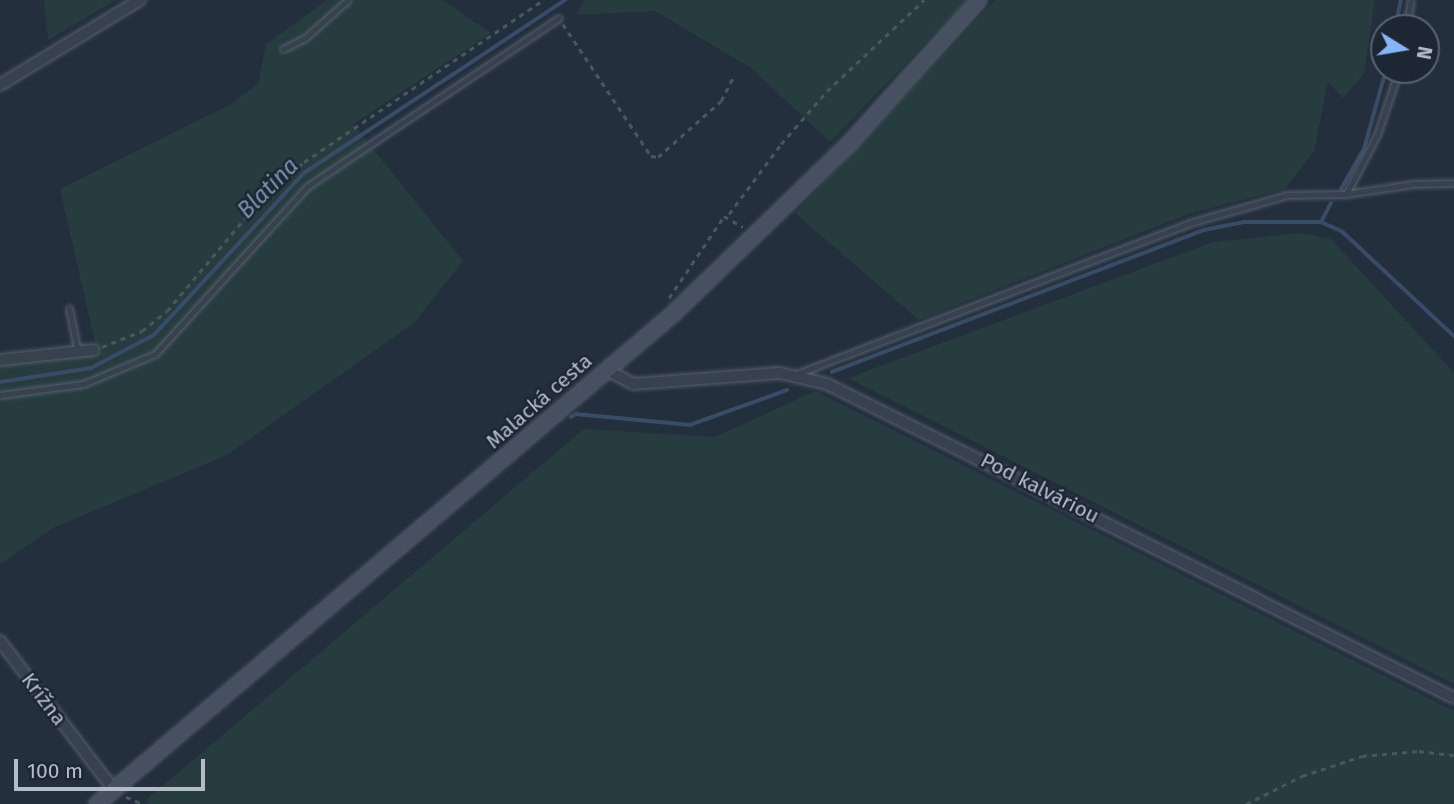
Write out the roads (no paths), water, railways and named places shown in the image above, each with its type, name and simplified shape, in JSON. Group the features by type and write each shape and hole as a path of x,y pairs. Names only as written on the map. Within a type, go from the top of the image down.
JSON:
{"main road":[{"name":"Malacká cesta","path":"97,804 119,793 673,314 755,238 856,136 979,0"}],"street":[{"path":"0,85 140,0"},
{"path":"0,360 93,350"},
{"name":"Pod kalváriou","path":"607,370 633,384 794,375 827,384 907,421 1454,698"},
{"name":"Krížna","path":"0,641 119,793"}],"lane":[{"path":"283,49 306,38 348,0"},
{"path":"0,395 83,384 155,354 308,186 559,19"},
{"path":"1346,194 1377,135 1394,84"},
{"path":"794,375 1193,222 1287,194 1346,194 1413,184 1454,183"},
{"path":"69,307 78,353"}],"waterway":[{"name":"Blatina","path":"0,382 91,368 154,335 304,173 565,0"},
{"path":"1398,14 1401,0"},
{"path":"1341,189 1364,149 1382,84"},
{"path":"1321,222 1331,203"},
{"path":"832,372 1204,230 1244,222 1321,222 1343,232 1454,336"},
{"path":"571,417 576,414 690,425 787,390"}]}
